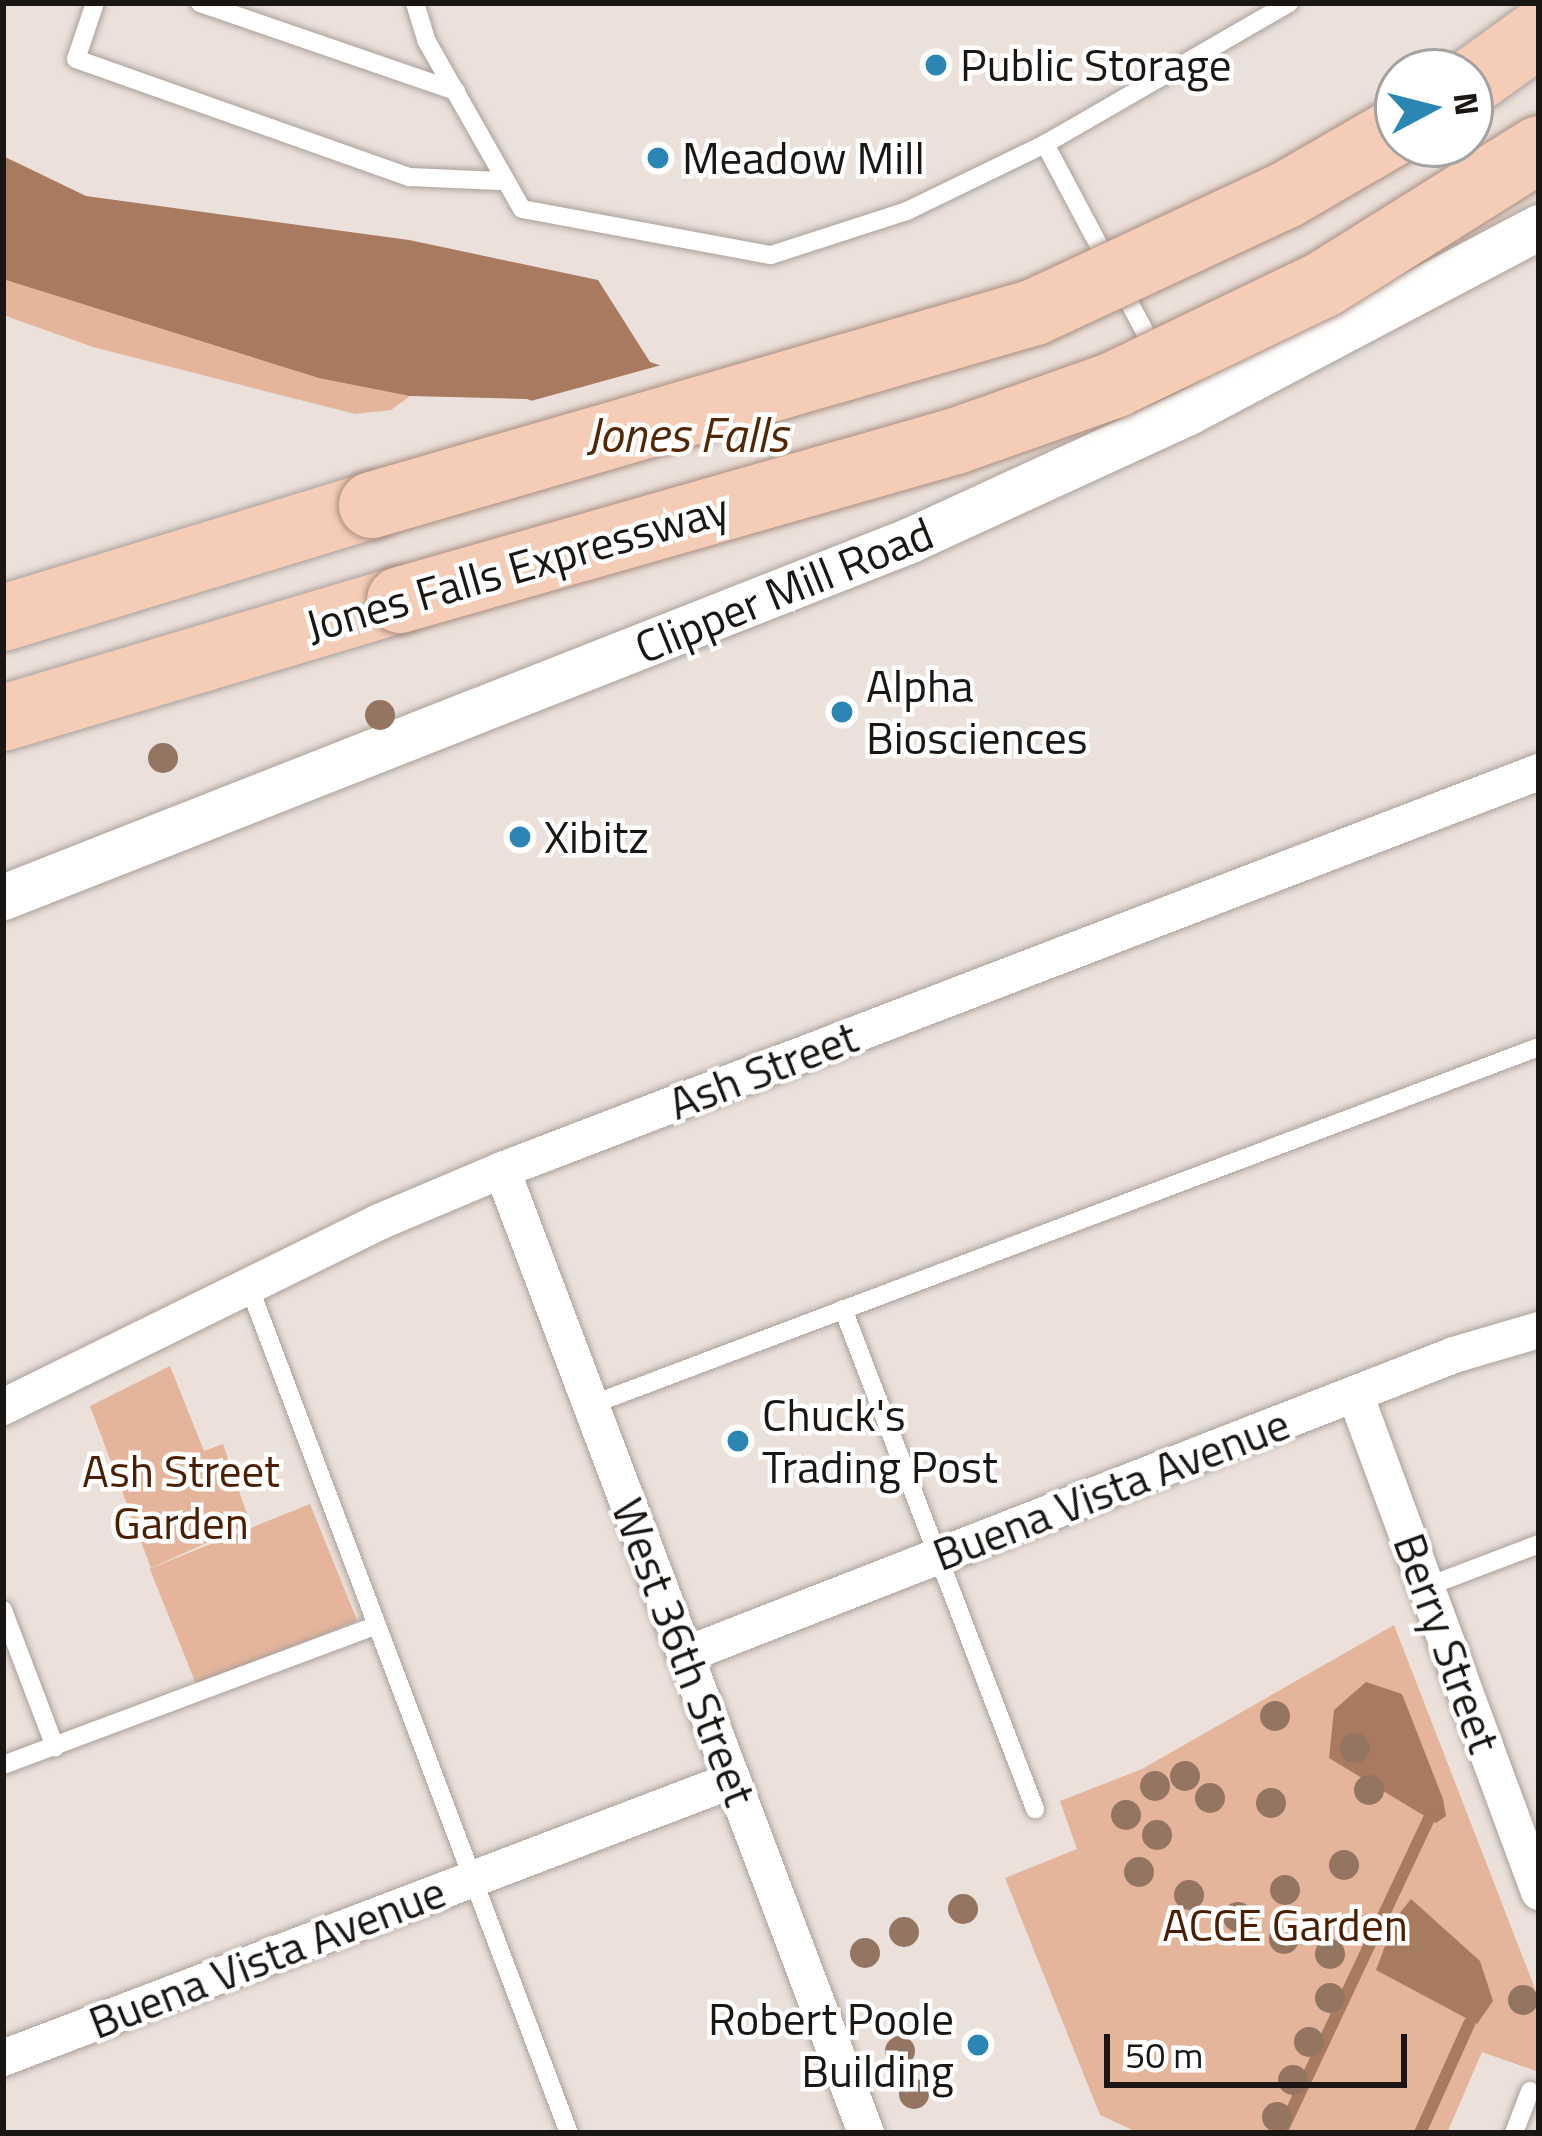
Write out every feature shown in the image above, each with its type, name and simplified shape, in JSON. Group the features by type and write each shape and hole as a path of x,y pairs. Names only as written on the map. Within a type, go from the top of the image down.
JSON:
{"highway":[{"path":"1494,66 1539,33"},
{"path":"3,618 1035,312 1267,204 1374,144"},
{"name":"Jones Falls Expressway","path":"3,718 956,441 1114,385 1324,284 1539,149"}],"street":[{"name":"Clipper Mill Road","path":"3,897 790,591 1176,390 1539,227"},
{"name":"Ash Street","path":"3,1407 502,1170 1539,772"},
{"name":"West 36th Street","path":"502,1170 733,1780 859,2131"},
{"name":"Buena Vista Avenue","path":"685,1655 1355,1394 1538,1333"},
{"name":"Berry Street","path":"1355,1394 1539,1892"},
{"name":"Buena Vista Avenue","path":"3,2058 733,1780"}],"lane":[{"path":"95,3 76,59 410,177 499,181"},
{"path":"200,3 456,92"},
{"path":"416,3 499,181 522,209 771,254 907,211 1045,144 1289,3"},
{"path":"1045,144 1176,390"},
{"path":"591,1405 1539,1047"},
{"path":"250,1289 373,1628 569,2133"},
{"path":"843,1309 1034,1809"},
{"path":"1426,1587 1539,1544"},
{"path":"3,1610 55,1747"},
{"path":"3,1765 373,1628"},
{"path":"1514,2133 1530,2091"}],"green space":[{"path":"3,276 417,391 391,410 355,414 93,347 3,315"},
{"name":"Ash Street Garden","path":"170,1366 204,1451 223,1444 250,1523 151,1568 90,1406"},
{"path":"310,1504 357,1621 197,1686 150,1569"},
{"name":"ACCE Garden","path":"1394,1625 1539,1999 1539,2072 1482,2052 1447,2133 1139,2133 1100,2115 1005,1878 1077,1849 1060,1801 1142,1769"}],"water":[{"path":"1539,26 1539,125 1494,158 1494,58"},
{"path":"1374,127 1374,168 1480,168 1406,222 1252,303 1093,373 910,440 715,491 665,490 560,412 527,399 410,396 319,378 3,279 3,156 86,196 409,240 598,280 650,362 706,381 758,378 939,329 1167,233"},
{"path":"1366,1682 1402,1694 1443,1799 1446,1816 1436,1823 1329,1758 1334,1710"},
{"path":"1411,1899 1480,1961 1493,2001 1477,2024 1376,1970 1395,1919"}],"pier":[{"name":"Jones Falls","path":"1539,20 1539,133 1494,158 1494,54"},
{"name":"Jones Falls","path":"1374,153 1374,168 1476,168 1095,379 662,496 557,417 520,404 665,364 706,375 845,350"}],"waterway":[{"path":"1281,2133 1429,1819"},
{"path":"1420,2133 1469,2024"}],"place":[{"name":"Public Storage","path":"936,65"},
{"name":"Meadow Mill","path":"658,158"},
{"name":"Alpha Biosciences","path":"842,712"},
{"name":"Xibitz","path":"520,837"},
{"name":"Chuck's Trading Post","path":"738,1441"},
{"name":"Robert Poole Building","path":"978,2045"}]}
